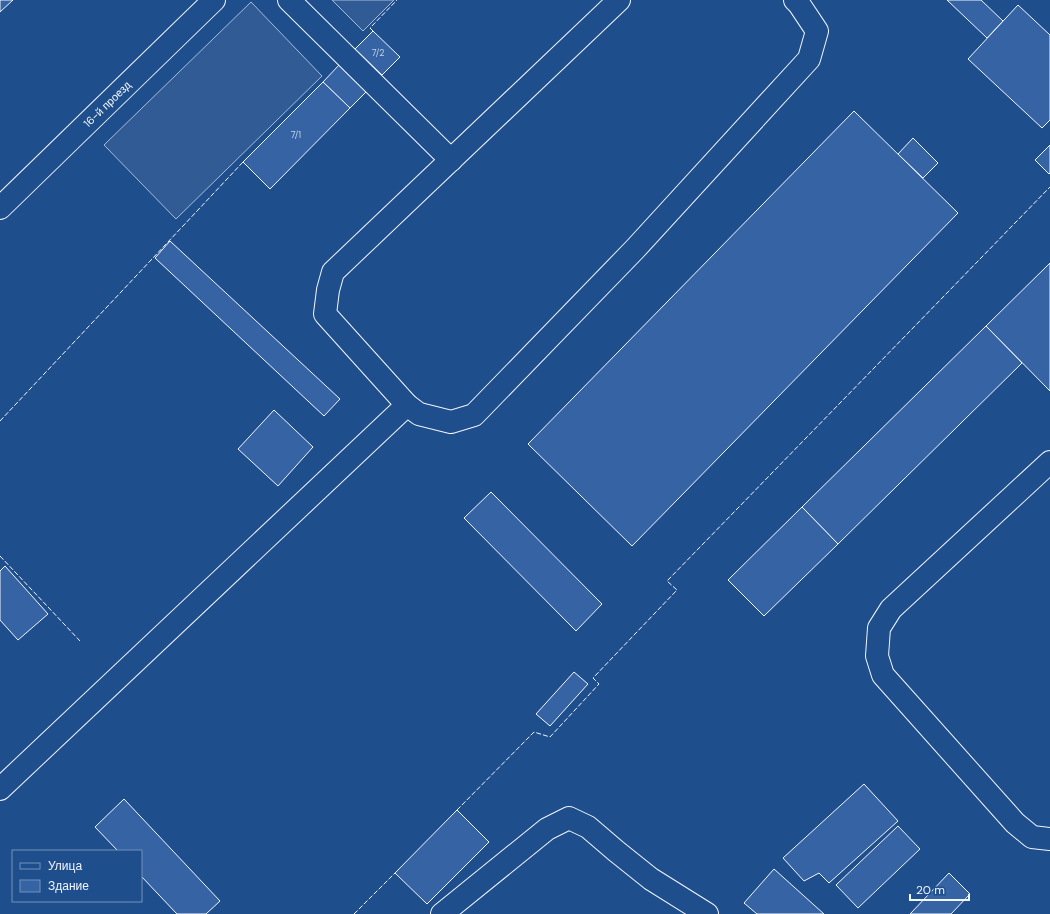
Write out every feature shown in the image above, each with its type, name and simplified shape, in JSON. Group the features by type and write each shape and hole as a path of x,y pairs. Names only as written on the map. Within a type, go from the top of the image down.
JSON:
{"street":[{"name":"16-й проезд","path":"0,208 214,0"},
{"path":"289,0 451,160"},
{"path":"619,0 333,272 328,290 325,314 407,405 419,414 451,422 474,415 635,249 809,59 817,31 795,0"},
{"path":"0,789 407,405"},
{"path":"1050,462 891,609 879,628 877,656 883,675 1015,823 1032,837 1050,839"},
{"path":"442,914 547,828 568,818 588,826 651,879 708,914"}],"shaded area":[{"path":"332,0 394,0 363,31"},
{"path":"251,2 322,76 176,219 104,145"}],"building":[{"path":"0,0 13,0 0,12"},
{"path":"947,0 981,0 1003,21 987,38"},
{"path":"1018,5 1050,35 1050,120 1042,128 968,59"},
{"path":"373,31 400,57 382,75 355,49"},
{"path":"339,65 366,92 350,108 323,82"},
{"path":"323,82 350,108 270,189 243,162"},
{"path":"854,111 958,213 632,546 528,444"},
{"path":"913,138 938,163 923,178 898,154"},
{"path":"1050,145 1050,173 1049,174 1035,160"},
{"path":"170,241 340,399 324,416 155,258"},
{"path":"1050,263 1050,391 986,326"},
{"path":"986,326 1022,363 838,544 802,507"},
{"path":"274,410 313,447 278,486 238,449"},
{"path":"491,492 602,604 576,631 464,518"},
{"path":"802,507 838,544 764,616 728,580"},
{"path":"5,566 48,614 18,640 0,620 0,571"},
{"path":"574,672 588,684 550,726 536,714"},
{"path":"864,784 898,821 829,883 819,873 804,881 783,858"},
{"path":"124,799 220,901 206,914 177,914 142,877 142,850 117,850 95,827"},
{"path":"457,810 489,842 427,904 395,873"},
{"path":"898,826 920,849 858,908 836,885"},
{"path":"774,869 824,914 757,914 744,903"},
{"path":"949,873 970,894 951,914 910,914"}],"fence":[{"path":"373,31 370,28 397,0"},
{"path":"0,421 243,162"},
{"path":"457,810 534,732 550,737 599,684 593,678 677,590 667,581 1050,187"},
{"path":"0,556 80,641"},
{"path":"354,914 395,873"}]}
